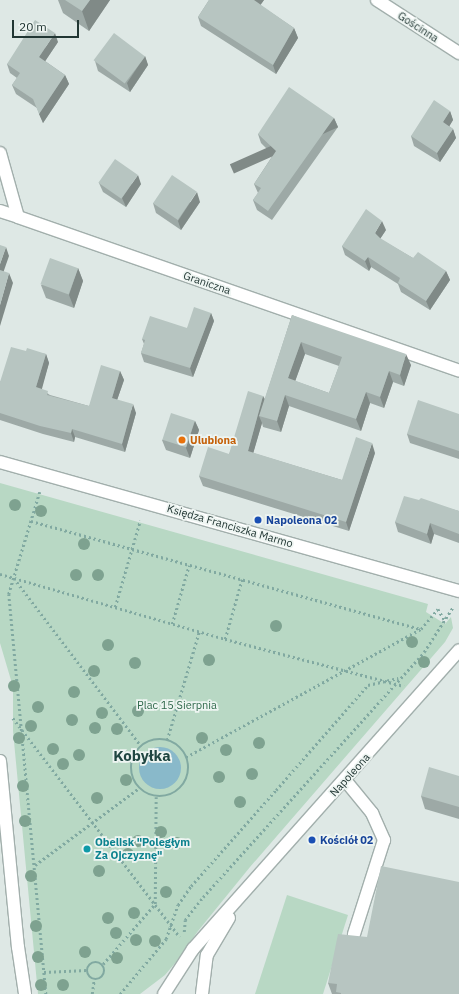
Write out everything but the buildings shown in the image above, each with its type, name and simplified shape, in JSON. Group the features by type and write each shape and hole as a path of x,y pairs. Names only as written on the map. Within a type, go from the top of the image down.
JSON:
{"street":[{"name":"Gościnna","path":"377,0 459,53"},
{"path":"0,153 18,217"},
{"name":"Graniczna","path":"0,211 459,371"},
{"name":"Księdza Franciszka Marmo","path":"0,462 459,591"},
{"name":"Napoleona","path":"164,994 193,949 240,899 459,650"},
{"path":"0,761 25,994"},
{"path":"345,780 372,813 384,840 354,934"},
{"name":"Napoleona","path":"202,994 207,955 240,899"}],"path":[{"path":"40,492 8,594 23,734 46,994"},
{"path":"31,521 421,629"},
{"path":"115,607 140,521"},
{"path":"172,624 189,565"},
{"path":"0,574 199,632 393,684 410,686"},
{"path":"13,578 141,746"},
{"path":"225,639 242,579"},
{"path":"13,718 23,734 183,941 185,920 203,897 393,684 424,652 444,619 438,608 421,629 186,757"},
{"path":"167,740 199,632"},
{"path":"120,994 156,954 166,939 170,923 178,905 191,886 368,686 399,678"},
{"path":"167,740 182,749 186,757 188,772 183,786 176,792 156,797 139,788 131,770 132,762 141,746 148,741 167,740"},
{"path":"35,865 139,788"},
{"path":"102,964 155,904 156,797"},
{"path":"44,972 87,970 94,962 102,964 105,970 104,976 94,980"},
{"path":"87,970 88,975 94,980"},
{"path":"92,994 94,980"}],"green space":[{"name":"Plac 15 Sierpnia","path":"0,483 428,604 426,612 445,624 451,617 453,628 445,642 250,867 198,931 165,975 140,994 38,994 13,731 13,687 0,643"},
{"path":"287,895 348,915 323,994 255,994"}],"water":[{"path":"160,747 175,753 181,768 175,783 160,789 145,783 139,768 145,753"}],"place":[{"name":"Ulubiona","path":"182,440"},
{"name":"Napoleona 02","path":"258,520"},
{"name":"Kościół 02","path":"312,840"},
{"name":"Obelisk \"Poległym Za Ojczyznę\"","path":"87,849"}],"district":[{"name":"Kobyłka","path":"142,756"}]}
